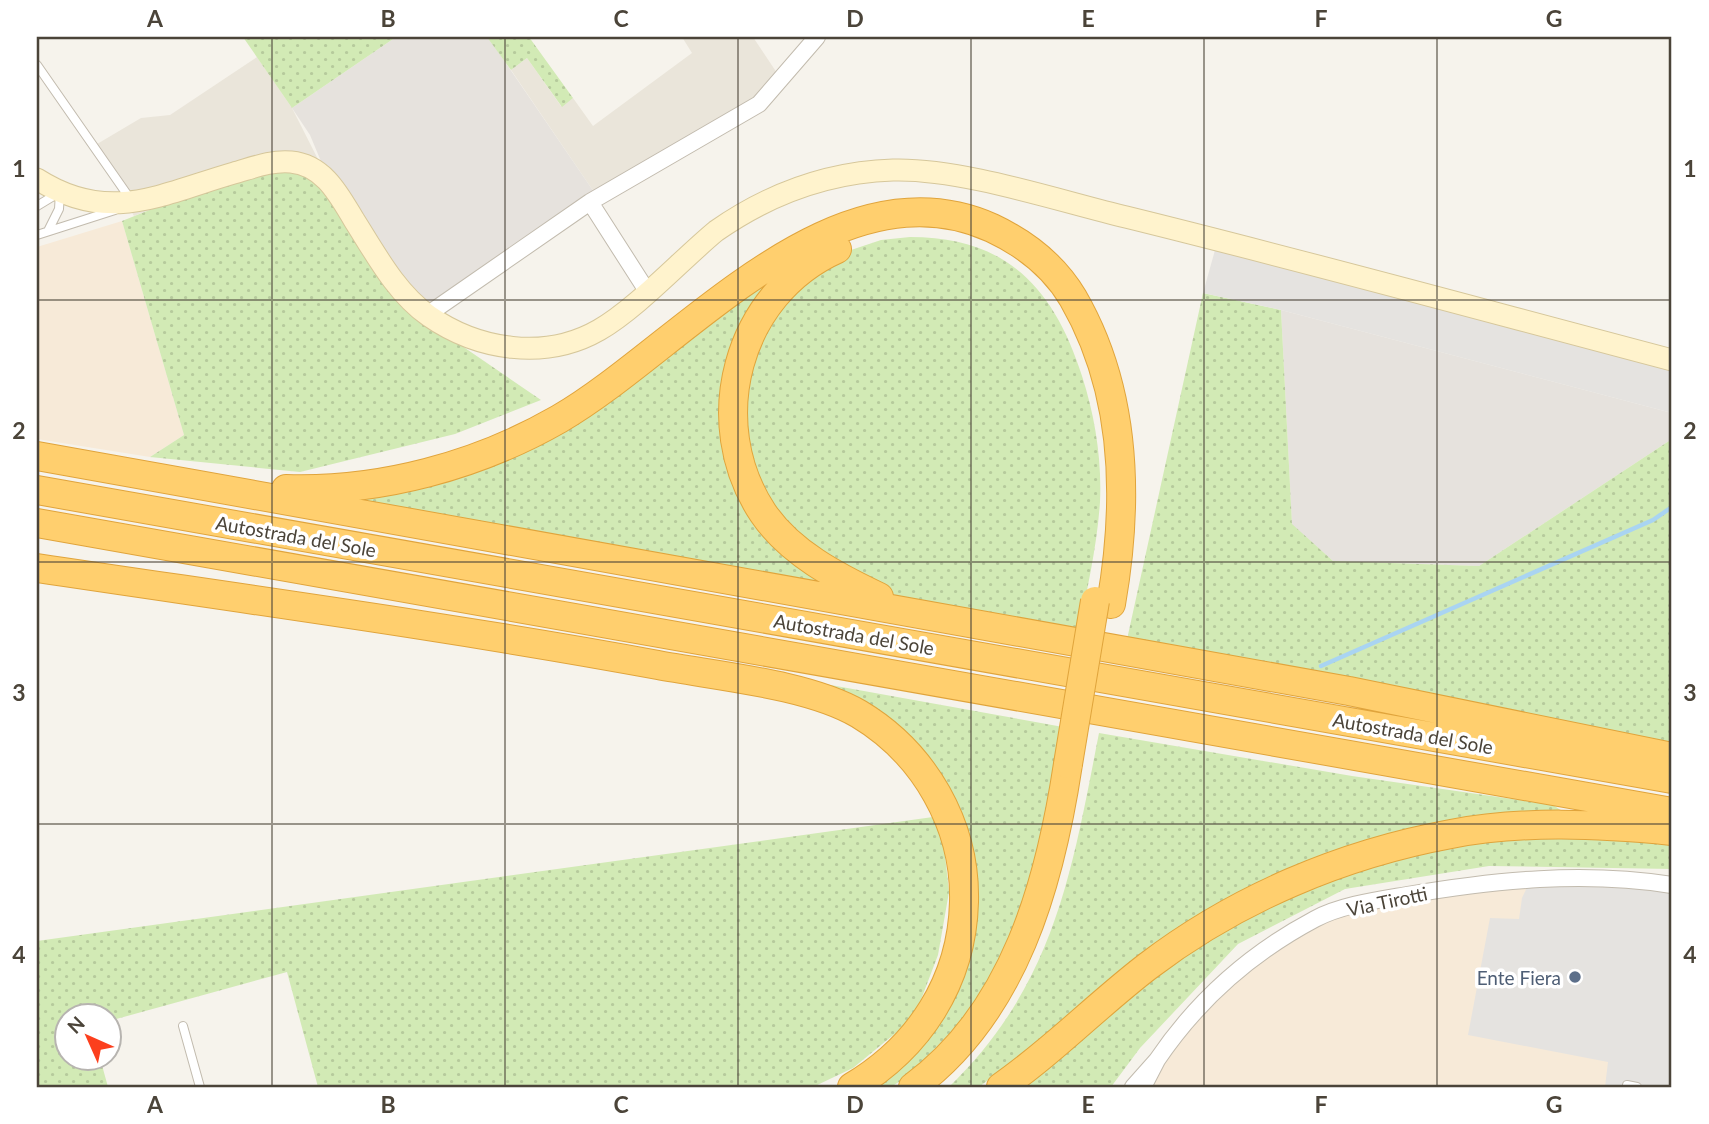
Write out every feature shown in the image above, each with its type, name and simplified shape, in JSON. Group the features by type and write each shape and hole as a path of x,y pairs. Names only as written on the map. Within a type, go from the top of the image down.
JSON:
{"highway":[{"path":"166,478 291,489 372,484 442,468 489,451 558,419 642,362 724,294 818,240 880,217 938,214 985,225 1022,244 1055,273 1087,324 1112,399 1119,446 1123,518 1103,602 1075,764 1064,868 1041,942 1009,1004 991,1032 938,1087"},
{"path":"938,617 899,605 856,586 791,543 764,514 753,496 743,475 733,429 732,406 740,359 759,317 774,298 802,271 833,251 894,232 947,233 999,250 1039,279 1068,318 1096,402 1106,468 1103,602"},
{"path":"37,456 1349,691 1672,757"},
{"name":"Autostrada del Sole","path":"37,490 1672,779"},
{"name":"Autostrada del Sole","path":"37,523 1672,812"},
{"path":"37,534 144,542"},
{"path":"37,568 590,653 794,691 855,711 894,738 923,772 945,809 959,851 964,913 955,965 946,987 924,1024 908,1043 852,1087"},
{"path":"913,1087 962,1041 985,1012 1021,946 1052,852 1075,764"},
{"path":"1001,1087 1147,967 1185,940 1222,917 1321,871 1366,854 1452,833 1560,826 1672,831"}],"street":[{"path":"427,315 590,202 759,104 817,37"},
{"path":"37,180 60,192 102,203 134,204 265,164 290,162 310,167 331,183 390,276 427,315 480,341 507,348 554,347 598,330 727,224 786,191 834,177 870,172 919,171 991,184 1201,236 1672,360"},
{"path":"590,202 647,290"},
{"name":"Via Tirotti","path":"1133,1087 1209,997 1254,957 1317,918 1374,901 1451,887 1539,877 1625,877 1672,885"},
{"name":"Via Tirotti","path":"1143,1087 1157,1060"}],"lane":[{"path":"37,65 134,204 37,235"},
{"path":"48,231 60,209 60,192"},
{"path":"37,206 60,192"},
{"path":"183,1026 200,1087"},
{"path":"1627,1085 1637,1087"}],"shaded area":[{"path":"396,37 488,37 594,192 424,320 330,183 310,135 292,108"},
{"path":"682,37 753,37 777,73 754,100 594,192 511,70 527,58 561,106 573,98 593,126 692,53"},
{"path":"257,57 292,108 330,183 266,164 134,216 92,147 141,118 170,115"},
{"path":"122,221 184,435 150,457 37,439 37,247"},
{"path":"1217,243 1672,365 1672,413 1281,310 1203,293"},
{"path":"1281,310 1672,413 1672,439 1479,566 1333,561 1292,525"},
{"path":"1624,878 1672,1087 1150,1087 1174,1041 1234,972 1317,920 1453,884"},
{"name":"Ente Fiera","path":"1530,881 1672,885 1672,1087 1605,1087 1608,1062 1468,1035 1490,918 1519,919 1522,898"}],"green space":[{"path":"243,37 396,37 292,108"},
{"path":"487,37 529,37 573,98 562,107 527,58 511,70"},
{"path":"265,164 308,166 424,320 541,400 455,434 300,472 150,457 184,435 122,221"},
{"path":"910,237 944,239 974,246 1000,258 1022,274 1041,293 1071,345 1087,391 1094,422 1100,486 1099,519 1078,634 918,603 873,587 805,546 751,481 738,391 772,309 851,250 881,240"},
{"path":"808,251 772,286 730,459 836,591 337,498 442,475"},
{"path":"1203,293 1281,310 1292,524 1333,561 1479,566 1672,439 1672,745 1126,644"},
{"path":"825,684 1063,727 1047,837 997,970 970,1013 908,1076 891,1087 864,1087 941,1011 957,819"},
{"path":"1099,733 1352,776 1553,805 1565,813 1360,848 1036,1044 979,1087 949,1087 985,1048 1013,1008 1036,966 1054,923 1068,878"},
{"path":"933,817 944,846 949,892 938,955 914,1018 853,1068 813,1087 318,1087 287,972 122,1017 122,1002 52,1002 52,1072 104,1072 108,1087 37,1087 37,941"},
{"path":"1491,837 1672,840 1672,869 1489,866 1345,889 1238,944 1140,1048 1111,1087 1011,1087 1177,953 1291,890 1367,861"}],"waterway":[{"path":"1321,666 1653,520 1672,507"}],"place":[{"name":"Ente Fiera","path":"1575,977"}]}
